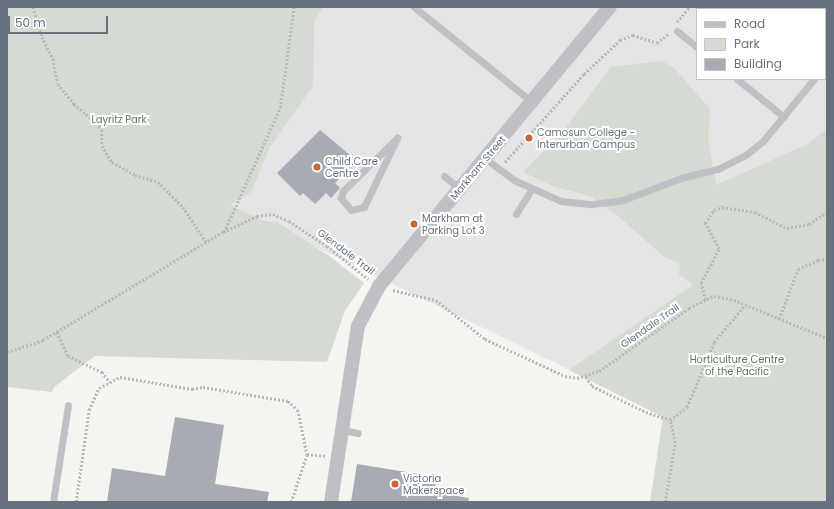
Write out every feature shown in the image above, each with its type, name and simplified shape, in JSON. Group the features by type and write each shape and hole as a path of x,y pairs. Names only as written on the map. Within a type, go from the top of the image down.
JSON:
{"street":[{"name":"Markham Street","path":"332,502 358,326 372,284 460,190 610,7"}],"lane":[{"path":"414,7 532,102"},
{"path":"677,30 696,46"},
{"path":"738,80 784,117"},
{"path":"486,159 531,190 561,201 592,204 623,200 681,178 718,169 744,156 764,141 813,80"},
{"path":"397,138 364,207 351,210 341,198 343,191 397,138"},
{"path":"444,176 460,190"},
{"path":"516,214 531,190"},
{"path":"53,502 68,405"},
{"path":"342,430 358,433"}],"path":[{"path":"33,7 45,43 53,58 58,84 74,104 98,123 102,130 102,146 112,162 135,176 158,182 183,207 207,243"},
{"path":"223,232 280,108 294,7"},
{"path":"499,169 584,74 620,40 633,35 650,42 662,41"},
{"path":"705,300 701,283 719,249 705,223 714,210 722,207 755,212 786,228 809,224 827,212"},
{"name":"Glendale Trail","path":"7,352 43,340 207,243 223,232 257,216 273,214 327,246 372,284 436,300 485,339 565,376 586,377 609,364 705,300 721,297 746,305 827,338"},
{"path":"779,319 798,269 818,260 827,259"},
{"path":"670,420 687,407 714,342 746,305"},
{"path":"57,332 68,356 102,372 110,382"},
{"path":"76,502 89,410 99,388 120,377 192,388 203,387 288,401 298,410 307,454 291,502"},
{"path":"586,377 592,386 646,412 670,420"},
{"path":"665,502 674,443 670,420"},
{"path":"307,454 328,456"}],"shaded area":[{"name":"Camosun College - Interurban Campus","path":"261,7 827,7 827,234 572,371 211,196"}],"green space":[{"name":"Layritz Park","path":"7,7 324,7 314,21 313,86 270,147 251,192 230,205 264,221 277,222 328,255 364,283 345,311 327,362 95,356 54,387 52,392 7,387"},
{"name":"Horticulture Centre of the Pacific","path":"662,61 674,68 710,109 708,138 716,185 808,144 827,129 827,502 650,502 663,417 569,370 693,285 679,275 680,264 663,256 618,216 590,196 552,186 523,172 562,133 611,67"}],"building":[{"path":"697,7 827,7 827,24 826,26 826,8"},
{"name":"Child Care Centre","path":"320,130 357,161 335,183 340,188 331,198 326,193 315,204 303,193 300,196 277,173"},
{"path":"175,417 224,425 215,484 269,492 267,502 107,502 112,468 165,476"},
{"name":"Victoria Makerspace","path":"357,464 437,477 434,492 469,498 468,502 351,502"}],"place":[{"name":"Camosun College - Interurban Campus","path":"529,138"},
{"name":"Child Care Centre","path":"317,167"},
{"name":"Markham at Parking Lot 3","path":"414,224"},
{"name":"Victoria Makerspace","path":"395,484"}]}
